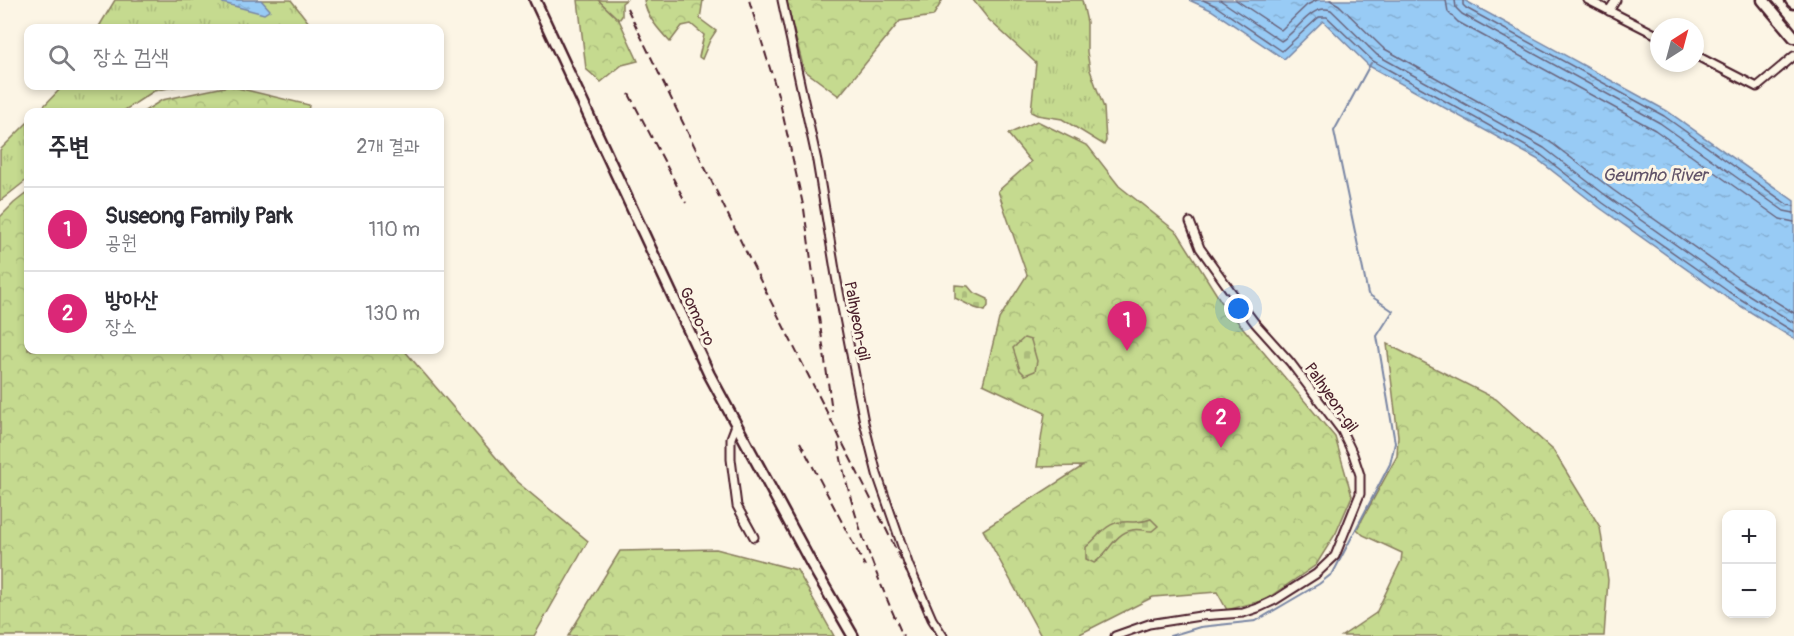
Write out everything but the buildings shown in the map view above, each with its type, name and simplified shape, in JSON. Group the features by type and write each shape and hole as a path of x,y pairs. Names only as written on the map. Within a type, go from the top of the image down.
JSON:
{"main road":[{"name":"Gomo-ro","path":"535,0 709,374 852,636"},
{"path":"1763,0 1794,37"}],"street":[{"name":"Palhyeon-gil","path":"782,0 817,161 838,286 862,411 877,474 909,566 927,609 943,636"},
{"path":"1588,0 1650,32"},
{"path":"1609,11 1616,0"},
{"path":"1704,60 1757,87 1794,56"},
{"name":"Palhyeon-gil","path":"1115,636 1149,624 1200,616 1243,613 1275,600 1316,574 1335,556 1360,494 1360,475 1342,431 1290,362 1255,323 1230,290 1200,248 1190,222"},
{"path":"736,425 731,438 731,459 737,506 754,537"}],"green space":[{"path":"115,0 291,0 310,24 100,24"},
{"path":"578,0 598,0 619,20 638,61 622,65 601,82 586,69"},
{"path":"598,0 626,0 622,3 622,16 619,20"},
{"path":"644,0 703,0 700,19 716,31 702,59 699,57 704,35 691,24 682,26 670,42 650,17"},
{"path":"786,0 942,1 933,16 900,21 839,96 804,70"},
{"path":"973,0 1082,0 1087,22 1087,52 1090,70 1104,108 1106,141 1104,145 1062,119 1031,112 1036,63 989,20"},
{"path":"59,90 159,90 128,108 42,108"},
{"path":"210,90 246,90 309,105 309,108 149,108 162,100"},
{"path":"1037,121 1088,146 1119,186 1178,233 1222,303 1335,437 1352,496 1336,533 1316,565 1265,600 1227,610 1217,592 1153,597 1076,636 1041,636 983,530 1083,466 1037,467 1045,413 983,384 999,319 1027,275 998,191 1031,162 1008,134"},
{"path":"24,126 24,182 0,201 0,150"},
{"path":"24,195 24,354 407,354 517,482 588,541 534,636 0,636 0,217"},
{"path":"955,285 968,286 973,292 988,299 985,311 955,298"},
{"path":"1024,338 1031,340 1037,361 1035,371 1025,375 1020,370 1013,348"},
{"path":"1387,344 1496,399 1553,450 1600,527 1608,580 1604,636 1342,636 1376,613 1401,561 1402,553 1363,535 1357,529 1397,456 1398,436"},
{"path":"1151,519 1158,526 1152,531 1137,529 1126,532 1116,539 1094,563 1086,559 1086,547 1102,531 1117,523"},
{"path":"716,549 797,570 834,636 568,636 620,551"}],"water":[{"path":"221,0 261,0 270,10 264,14 223,3"},
{"name":"Geumho River","path":"1189,0 1464,0 1667,111 1794,201 1794,339 1726,297 1600,208 1537,159 1369,66 1323,21 1284,59 1211,10"}],"waterway":[{"path":"1170,636 1200,627 1256,621 1319,584 1333,573 1390,464 1395,443 1377,336 1393,311 1368,294 1334,131 1371,63"}],"railway":[{"path":"749,0 779,98 804,209 832,411"},
{"path":"627,8 937,636"},
{"path":"629,94 686,203"},
{"path":"800,442 865,566"},
{"path":"838,443 849,493 864,541 903,636"}],"place":[{"name":"Suseong Family Park","path":"1127,351"},
{"name":"방아산","path":"1221,448"}]}
